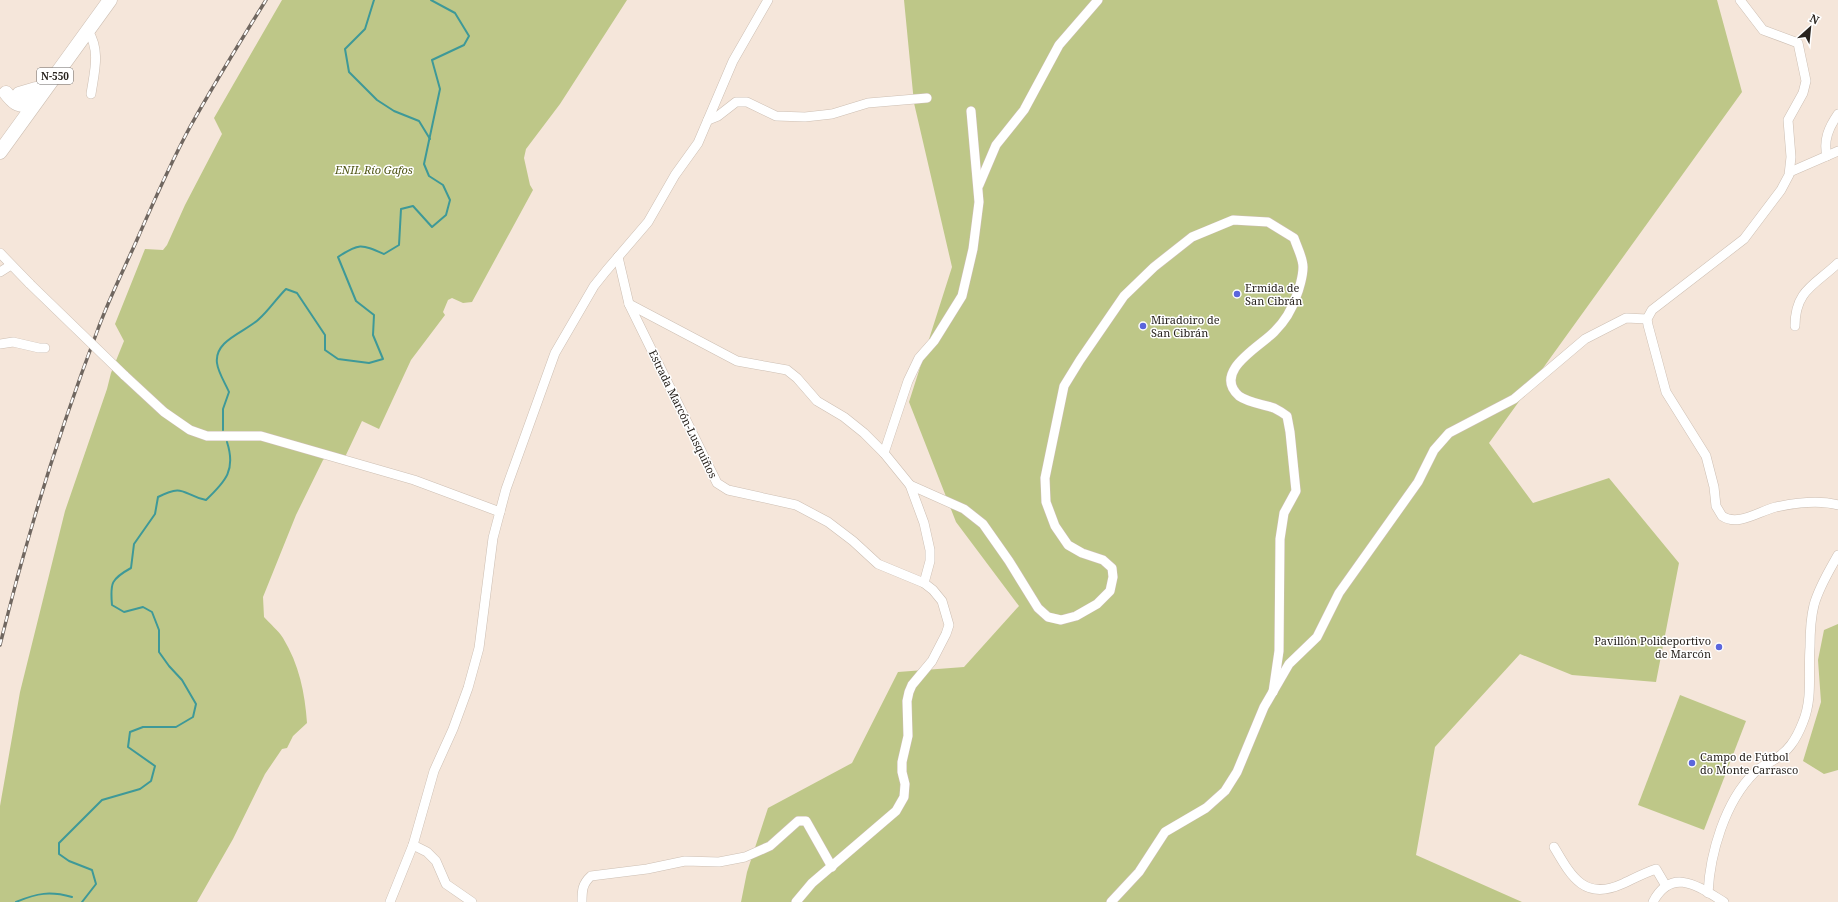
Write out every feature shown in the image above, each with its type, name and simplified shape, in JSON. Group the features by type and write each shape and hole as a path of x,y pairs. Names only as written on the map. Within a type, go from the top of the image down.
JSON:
{"highway":[{"name":"N-550","path":"0,139 12,121 12,97 36,89 106,0"},
{"name":"N-550","path":"0,152 110,0"},
{"path":"12,97 29,105 51,76 70,56"},
{"path":"0,144 24,111 12,97"}],"street":[{"path":"390,902 413,845 434,771 453,729 466,695 479,648 493,538 500,512 555,353 594,286 648,222 675,175 698,143 737,52 768,0"},
{"path":"978,187 996,145 1024,110 1056,50 1098,0"},
{"path":"1740,0 1762,30 1798,43 1801,51 1806,81 1803,93 1788,120 1791,157 1790,172 1781,190 1744,238 1662,301 1652,310 1647,319 1666,392 1706,456 1714,487 1716,506 1722,516 1732,519 1744,518 1774,508 1797,504 1830,503 1838,505"},
{"path":"88,31 93,39 96,66 91,94"},
{"path":"708,120 718,116 736,102 747,102 776,116 805,117 832,114 868,103 927,98"},
{"path":"884,453 908,381 919,358 934,341 962,296 973,249 979,202 971,111"},
{"path":"1827,156 1825,148 1828,128 1838,114"},
{"path":"1790,172 1838,151"},
{"path":"910,485 964,509 983,524 1038,608 1048,617 1061,620 1076,616 1097,604 1110,591 1113,577 1112,568 1104,560 1082,553 1068,545 1054,526 1046,502 1045,478 1064,386 1124,296 1154,267 1192,237 1232,220 1268,222 1294,238 1303,267 1296,297 1287,316 1274,332 1250,350 1237,364 1232,376 1233,388 1240,396 1257,404 1275,409 1287,416 1290,432 1296,492 1284,513 1280,539 1279,651 1272,692"},
{"path":"0,253 124,375 164,412 190,430 207,436 261,436 414,480 500,512"},
{"name":"Estrada Marcón-Lusquiños","path":"618,257 629,304 717,483 728,490 796,505 828,522 853,541 878,564 924,583 934,590 942,601 949,625 941,646 909,692 907,701 908,736 902,762 902,772 905,784 904,797 896,811 812,883 796,902"},
{"path":"1795,326 1796,310 1802,295 1838,263"},
{"path":"0,272 11,265"},
{"path":"629,304 737,361 787,370 797,378 817,401 844,417 884,453 910,485 924,523 930,550 930,561 924,583"},
{"path":"1111,902 1138,872 1165,832 1206,808 1225,791 1237,772 1264,707 1289,664 1317,637 1339,593 1418,482 1434,450 1449,433 1514,399 1586,339 1626,318 1647,319"},
{"path":"0,344 12,342 45,348"},
{"path":"1708,892 1710,864 1715,843 1738,792 1755,771 1781,756 1794,743 1804,720 1811,680 1810,648 1814,605 1826,576 1838,555"},
{"path":"582,902 582,887 585,881 591,876 685,861 719,862 745,857 770,846 798,821 806,821 812,828 832,867"},
{"path":"413,845 427,852 436,861 446,884 472,902"},
{"path":"1554,847 1575,879 1591,888 1600,890 1609,889 1656,869 1666,886"},
{"path":"1654,902 1666,886 1681,881 1708,892 1724,902"}],"green space":[{"name":"ENIL Río Gafos","path":"282,0 627,0 560,104 526,149 524,158 530,185 533,190 472,302 463,303 452,298 448,300 443,312 445,315 411,360 379,429 362,421 345,457 328,456 323,460 296,515 263,597 264,617 281,635 289,648 297,668 303,690 307,723 293,736 287,748 282,749 265,774 233,839 197,902 0,902 0,806 20,692 65,511 107,389 111,373 124,341 115,324 145,249 163,250 167,245 185,205 222,134 214,118"},
{"path":"904,0 1717,0 1742,92 1489,443 1533,503 1609,478 1679,563 1656,682 1572,675 1520,654 1435,747 1416,855 1522,902 741,902 747,872 768,808 852,763 898,672 964,667 1019,606 956,522 909,402 952,267 914,103"},
{"path":"1838,624 1838,770 1824,774 1803,761 1821,702 1818,660 1824,630"},
{"name":"Campo de Fútbol do Monte Carrasco","path":"1680,695 1746,721 1704,830 1638,805"}],"waterway":[{"path":"374,0 365,29 345,49 349,72 377,100 394,111 419,121 430,139"},
{"path":"223,430 223,409 229,392 217,363 217,355 220,348 232,337 259,319 286,289 297,293 325,335 325,350 338,359 369,363 383,359 373,335 374,315 356,301 338,257 351,249 360,246 370,248 384,254 399,245 401,209 413,206 432,227 446,215 450,200 443,185 429,176 424,164 440,89 432,60 464,45 469,36 455,13 431,0"},
{"path":"82,902 96,884 92,870 69,861 59,854 59,843 102,800 140,789 151,781 155,766 128,747 130,732 143,727 176,727 193,717 196,704 182,680 159,652 159,630 152,612 143,607 124,612 112,605 111,591 113,582 119,575 131,568 134,544 155,514 158,497 179,490 206,500 224,481 230,468 230,452 227,442"},
{"path":"16,902 44,894 57,894 72,897"}],"railway":[{"path":"0,645 44,486 70,407 107,307 183,141 199,111 266,0"}],"place":[{"name":"Ermida de San Cibrán","path":"1237,294"},
{"name":"Miradoiro de San Cibrán","path":"1143,326"},
{"name":"Pavillón Polideportivo de Marcón","path":"1719,647"},
{"name":"Campo de Fútbol do Monte Carrasco","path":"1692,763"}]}
